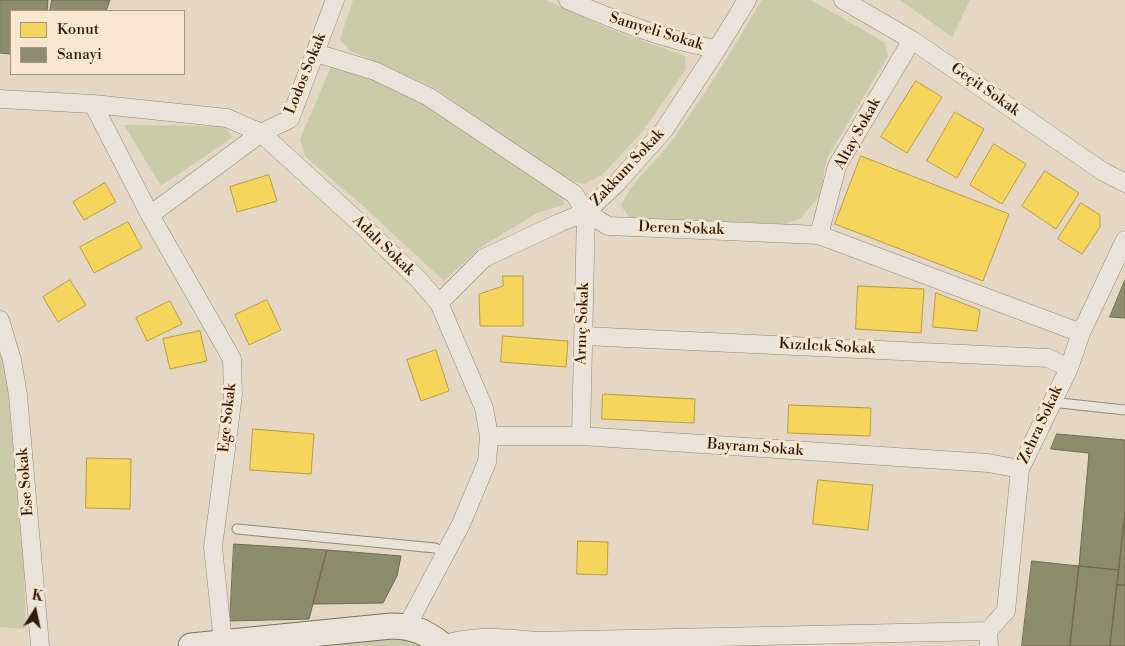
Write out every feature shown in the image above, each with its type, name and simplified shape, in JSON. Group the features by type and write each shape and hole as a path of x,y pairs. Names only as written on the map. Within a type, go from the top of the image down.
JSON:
{"main road":[{"path":"191,646 390,626 407,626 427,634 443,646"}],"street":[{"name":"Lodos Sokak","path":"261,133 290,118 335,0"},
{"name":"Samyeli Sokak","path":"568,0 616,21 717,49"},
{"name":"Zakkum Sokak","path":"439,303 484,258 586,212 616,184 664,130 747,0"},
{"name":"Geçit Sokak","path":"843,0 912,40 1102,171 1125,184"},
{"name":"Altay Sokak","path":"818,234 837,166 912,40"},
{"name":"Deren Sokak","path":"316,53 375,71 429,97 574,194 586,212 608,226 818,234 1081,333"},
{"name":"Adalı Sokak","path":"0,99 94,104 227,118 261,133 372,234 419,280 439,303 484,408 489,436 488,462 461,524 407,626"},
{"name":"Ege Sokak","path":"94,104 150,215 232,360 233,395 212,547 223,642"},
{"path":"150,215 261,133"},
{"name":"Arnıç Sokak","path":"580,436 586,212"},
{"name":"Zehra Sokak","path":"989,638 1006,611 1020,469 1068,368 1081,333 1125,240"},
{"name":"Ese Sokak","path":"0,320 12,360 18,396 40,646"},
{"name":"Kızılcık Sokak","path":"584,336 1048,358 1068,368"},
{"name":"Bayram Sokak","path":"489,436 580,436 988,463 1020,469"},
{"path":"443,646 458,640 474,638 547,641 989,638"}],"lane":[{"path":"1051,402 1125,410"},
{"path":"237,529 435,548 445,553"}],"green space":[{"path":"353,0 546,0 607,28 685,56 686,69 643,131 602,175 584,184 563,179 436,89 350,51 340,39"},
{"path":"762,0 811,0 884,42 888,56 827,158 820,195 801,218 785,224 630,218 621,206 626,197 683,126"},
{"path":"900,0 970,0 952,37"},
{"path":"331,67 376,78 429,105 562,194 564,205 537,213 481,247 444,281 362,205 305,156 300,139"},
{"path":"124,125 224,126 233,137 161,186"},
{"path":"0,336 19,429 26,629 0,627"},
{"path":"392,637 409,638 425,646 291,646"}],"building: Konut":[{"path":"916,81 942,97 907,153 881,137"},
{"path":"955,112 984,129 957,178 927,161"},
{"path":"994,144 1026,164 1002,204 970,185"},
{"path":"861,156 1009,214 983,281 835,224"},
{"path":"1045,171 1079,193 1056,229 1022,206"},
{"path":"269,175 277,201 237,212 230,187"},
{"path":"105,183 116,202 84,220 73,202"},
{"path":"1081,203 1100,215 1100,227 1082,254 1058,239"},
{"path":"128,222 142,248 94,273 80,247"},
{"path":"503,276 523,276 523,326 480,326 479,294 503,286"},
{"path":"70,280 86,305 58,322 43,297"},
{"path":"858,286 924,289 921,333 856,329"},
{"path":"936,293 980,310 977,331 933,327"},
{"path":"267,300 281,330 249,345 235,315"},
{"path":"170,301 182,324 147,341 136,318"},
{"path":"200,331 207,361 170,369 163,339"},
{"path":"503,336 568,341 566,367 501,362"},
{"path":"436,350 449,391 421,401 407,360"},
{"path":"603,394 695,399 694,423 602,419"},
{"path":"789,405 871,408 870,436 788,433"},
{"path":"253,429 314,434 311,474 250,470"},
{"path":"87,458 131,459 130,509 86,508"},
{"path":"818,480 873,485 868,530 813,524"},
{"path":"578,541 608,542 607,575 577,574"}],"building: Sanayi":[{"path":"0,0 48,0 47,10 10,10 10,54 0,53"},
{"path":"52,0 110,0 106,10 50,10"},
{"path":"1125,280 1125,318 1110,317"},
{"path":"1057,434 1125,440 1125,513 1119,570 1079,566 1089,453 1051,449"},
{"path":"1125,513 1125,585 1117,585"},
{"path":"234,544 327,550 309,619 230,621"},
{"path":"327,550 401,556 397,576 383,603 313,604"},
{"path":"1032,561 1079,566 1070,646 1022,646"},
{"path":"1079,566 1119,570 1110,646 1070,646"},
{"path":"1117,585 1125,585 1125,646 1110,646"}]}
